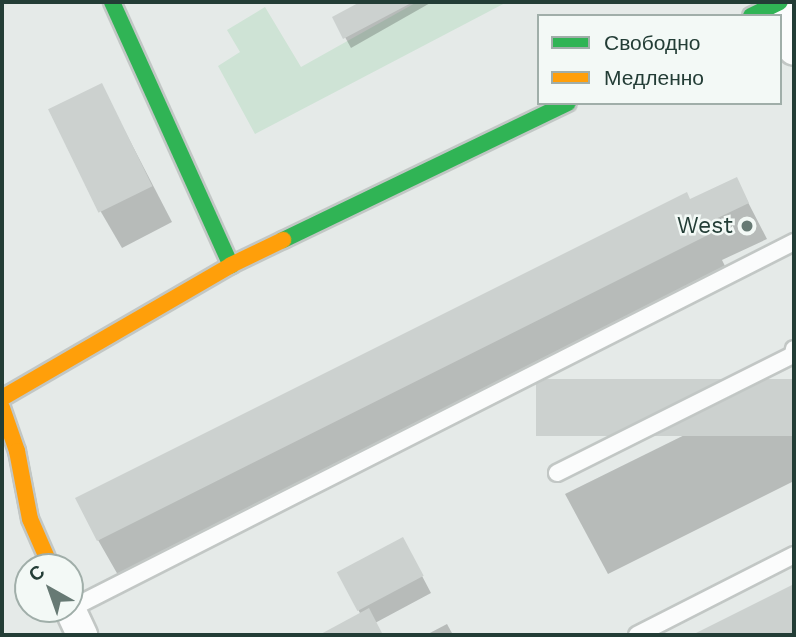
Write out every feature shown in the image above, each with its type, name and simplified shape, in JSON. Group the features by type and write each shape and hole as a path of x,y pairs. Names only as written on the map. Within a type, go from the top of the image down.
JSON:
{"main road":[{"path":"112,2 231,265"},
{"path":"755,14 780,2"},
{"path":"2,398 231,265 564,105"},
{"path":"2,408 17,451 30,519 45,553"}],"street":[{"path":"780,2 794,50"}],"lane":[{"path":"84,602 794,242"},
{"path":"557,473 793,355 794,349"},
{"path":"637,635 794,555"}],"green space":[{"path":"417,2 507,2 255,134 218,66 240,52 227,30 265,7 301,67"}],"building":[{"path":"360,2 413,2 343,39 332,17"},
{"path":"102,83 152,186 98,213 48,109"},
{"path":"737,177 749,203 703,225 708,235 97,541 75,498 687,192 690,199"},
{"path":"536,379 794,379 794,436 536,436"},
{"path":"403,537 424,576 357,611 337,572"},
{"path":"794,584 794,635 692,635"},
{"path":"369,608 383,635 319,635"}],"traffic: fast":[{"path":"112,2 231,265"},
{"path":"755,14 780,2"},
{"path":"283,240 564,105"}],"traffic: slow":[{"path":"2,398 231,265 283,240"},
{"path":"2,408 17,451 30,519 45,553"}],"place":[{"name":"West","path":"747,226"}]}
